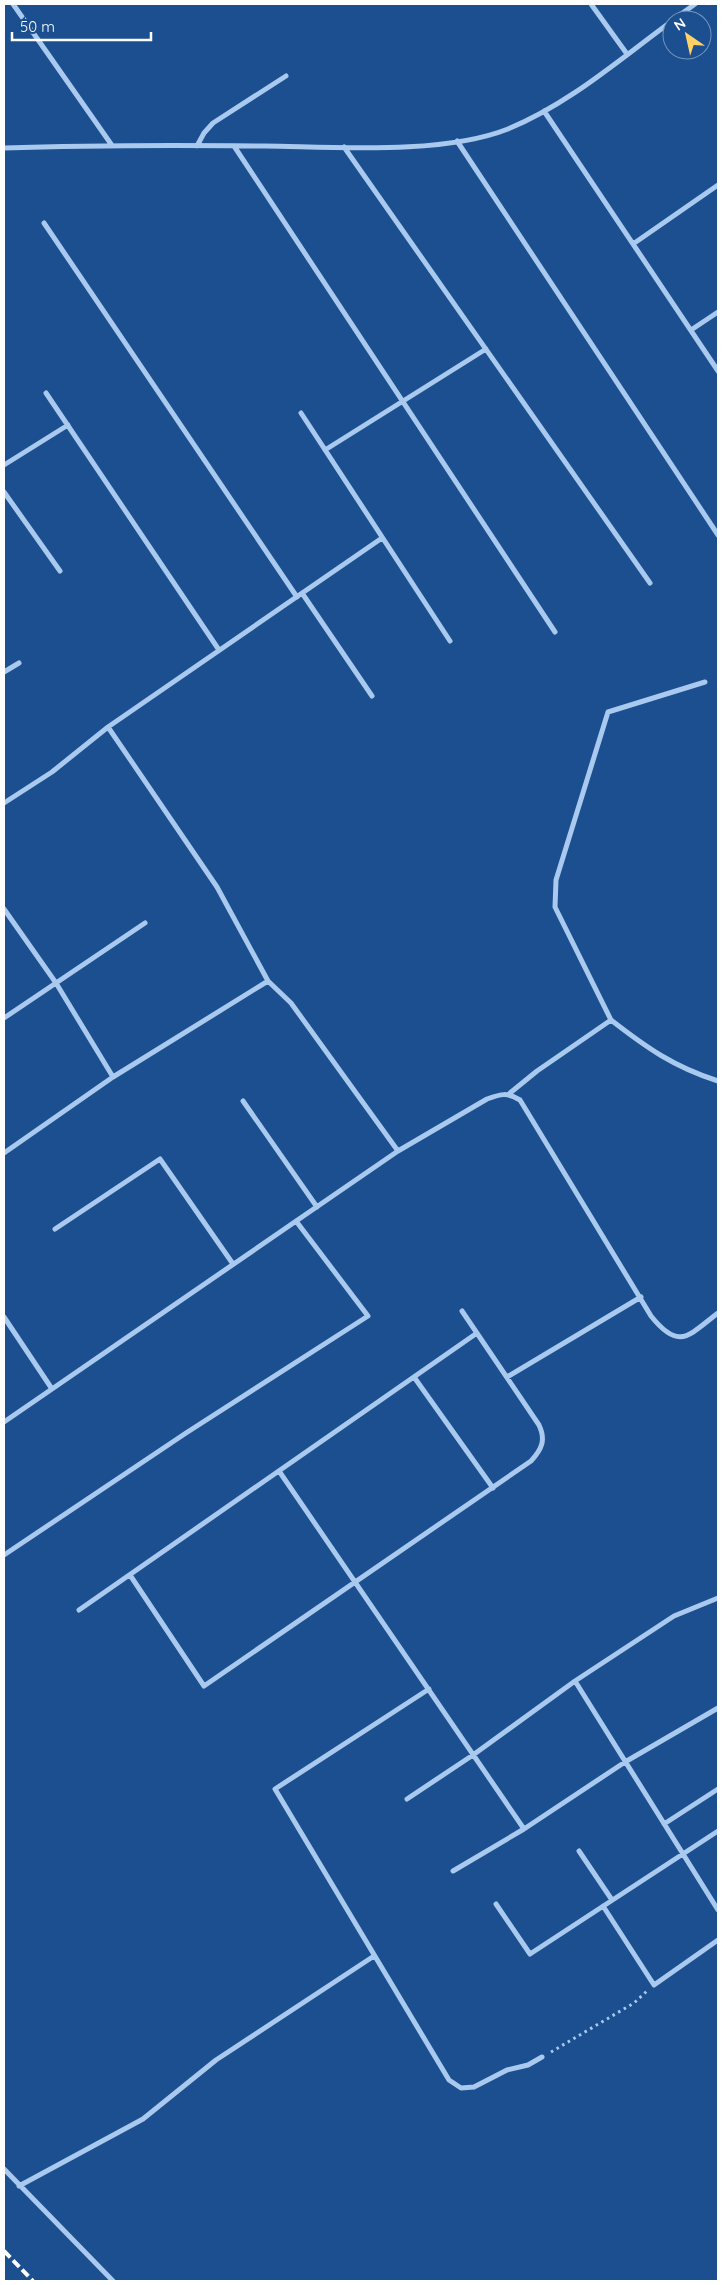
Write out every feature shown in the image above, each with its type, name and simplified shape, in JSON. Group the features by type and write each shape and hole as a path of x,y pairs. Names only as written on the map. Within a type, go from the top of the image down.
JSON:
{"street":[{"path":"13,4 111,144"},
{"path":"591,4 626,54"},
{"path":"4,148 111,144 385,148 457,141 507,129 544,111 567,98 662,27"},
{"path":"197,146 204,133 213,123 286,76"},
{"path":"544,111 718,371"},
{"path":"457,141 718,535"},
{"path":"234,146 555,632"},
{"path":"344,147 650,583"},
{"path":"633,244 718,185"},
{"path":"44,223 296,597"},
{"path":"691,330 718,312"},
{"path":"325,450 486,349"},
{"path":"46,393 220,650"},
{"path":"301,413 450,641"},
{"path":"4,465 68,425"},
{"path":"4,492 60,571"},
{"path":"4,803 52,772 108,727 382,538"},
{"path":"302,593 372,696"},
{"path":"4,672 19,663"},
{"path":"704,682 608,712 556,880 555,907 611,1020 660,1057 694,1073 718,1081"},
{"path":"108,727 217,887 268,982 291,1003 398,1151"},
{"path":"4,909 56,983 113,1077"},
{"path":"4,1018 145,923"},
{"path":"4,1153 113,1077 268,982"},
{"path":"4,1422 398,1151 487,1099 510,1093 536,1071 611,1020"},
{"path":"510,1093 520,1100 651,1316 664,1333 674,1337 684,1336 718,1314"},
{"path":"243,1101 317,1206"},
{"path":"55,1229 160,1159 232,1264"},
{"path":"4,1555 186,1433 368,1316 296,1221"},
{"path":"507,1377 641,1297"},
{"path":"130,1575 204,1686 531,1461 543,1443 543,1433 462,1311"},
{"path":"4,1317 52,1389"},
{"path":"79,1610 477,1333"},
{"path":"414,1377 493,1488"},
{"path":"279,1471 524,1829"},
{"path":"407,1799 474,1755 575,1682 674,1616 718,1598"},
{"path":"575,1682 718,1910"},
{"path":"429,1690 275,1789 450,2080 462,2088 474,2087 508,2070 528,2065 542,2057"},
{"path":"453,1871 524,1829 625,1762 718,1708"},
{"path":"664,1824 718,1789"},
{"path":"496,1904 530,1954 718,1830"},
{"path":"578,1851 612,1900"},
{"path":"603,1906 654,1985 718,1940"},
{"path":"19,2186 143,2119 216,2060 374,1956"},
{"path":"4,2169 113,2281"}],"path":[{"path":"542,2057 585,2034 634,2003 654,1985"}],"railway":[{"path":"4,2251 33,2281"}]}
